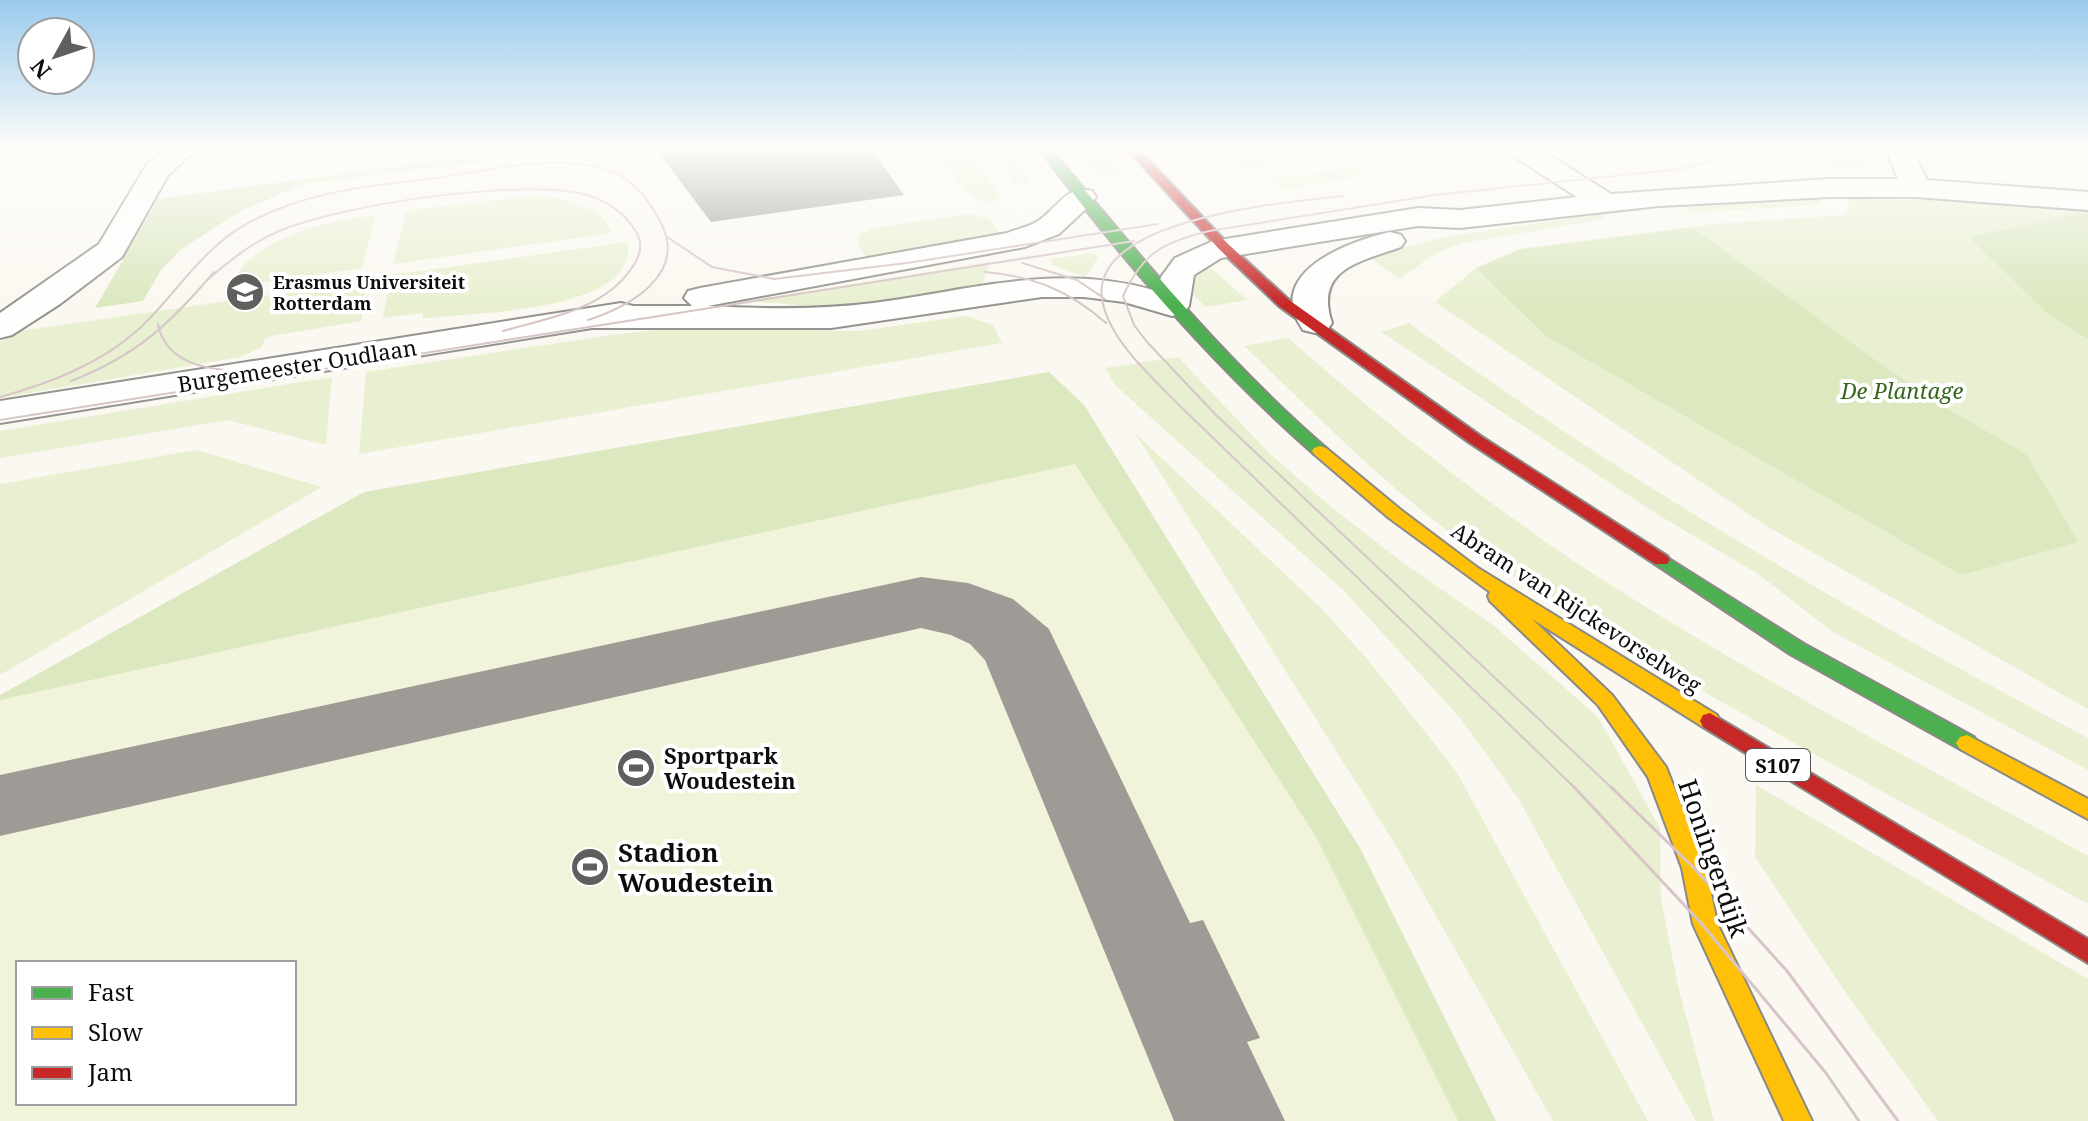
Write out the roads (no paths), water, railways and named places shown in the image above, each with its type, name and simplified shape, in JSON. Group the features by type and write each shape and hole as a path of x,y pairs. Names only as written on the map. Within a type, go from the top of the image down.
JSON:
{"main road":[{"name":"Abram van Rijckevorselweg","path":"1085,200 1172,306 1286,423 1395,514 1472,572 1801,779 2088,952"},
{"path":"1180,200 1284,303 1476,440 1797,649 2088,810"},
{"name":"Honingerdijk","path":"1472,572 1605,700 1658,773 1694,868 1705,924 1798,1121"}],"street":[{"path":"0,328 111,250 140,200"},
{"name":"Burgemeester Oudlaan","path":"0,412 594,318 1014,241 1048,228 1078,200"},
{"path":"1172,306 1176,275 1191,261 1224,247 1418,217 1460,219 1615,200"},
{"path":"1315,323 1309,310 1314,278 1327,267 1352,254 1442,228 1460,219"},
{"name":"Burgemeester Oudlaan","path":"594,318 672,315 830,318 980,293 1053,285 1088,285 1172,306"}],"tram line":[{"path":"0,397 56,379 109,352 140,328 203,258 232,233 270,212 305,200"},
{"path":"207,280 249,247 277,232 342,212 409,200"},
{"path":"503,331 590,303 619,283 634,264 640,250 638,235 626,218 599,200"},
{"path":"588,320 635,298 660,274 666,260 667,243 662,225 646,200"},
{"path":"1103,298 1105,275 1124,252 1156,234 1195,220 1238,210 1304,200"},
{"path":"1402,200 1209,231 1179,240 1147,259 1123,296 1134,325 1147,342 1216,415 1613,789"},
{"path":"667,237 712,267 774,279 907,263 1158,224"},
{"path":"0,420 1134,241"},
{"path":"1022,263 1077,280 1103,298"},
{"path":"160,329 214,272"},
{"path":"985,272 1019,277 1050,287 1079,302 1106,323"},
{"path":"1103,298 1115,332 1158,384 1575,788"},
{"path":"158,324 160,329"},
{"path":"71,381 115,361 160,329"},
{"path":"160,329 171,350 195,364 255,372"},
{"path":"1611,787 1694,868 1787,971 1898,1121"},
{"path":"1575,788 1701,923 1826,1073 1859,1121"}],"place":[{"name":"Erasmus Universiteit Rotterdam","path":"245,292"},
{"name":"Sportpark Woudestein","path":"636,768"},
{"name":"Stadion Woudestein","path":"590,867"}],"park label":[{"name":"De Plantage","path":"1902,390"}]}
